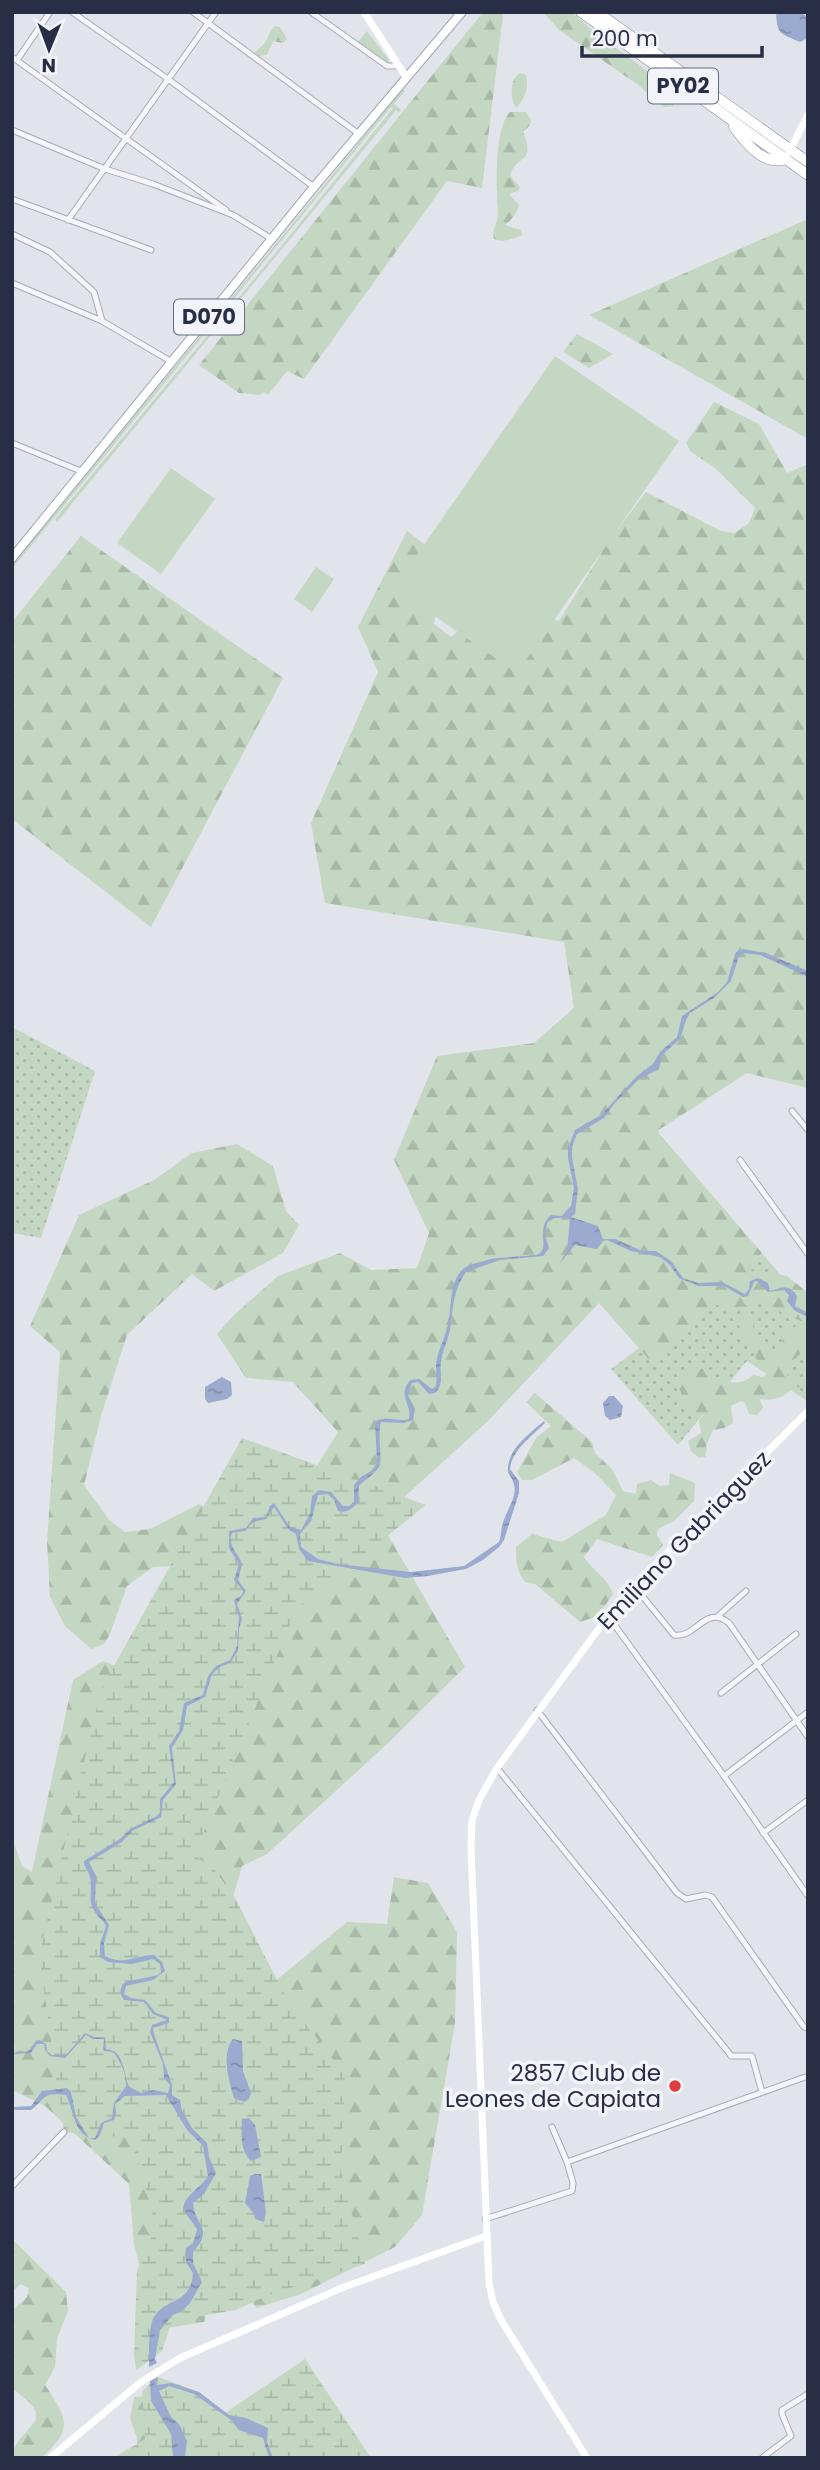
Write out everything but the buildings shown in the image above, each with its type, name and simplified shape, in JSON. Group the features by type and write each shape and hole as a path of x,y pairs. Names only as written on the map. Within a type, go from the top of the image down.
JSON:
{"highway":[{"name":"PY02","path":"581,12 727,118 788,155 808,162"},
{"name":"PY02","path":"597,12 788,155 808,175"}],"main road":[{"path":"364,12 397,66 407,76"},
{"name":"D070","path":"407,76 456,12"},
{"name":"D070","path":"12,558 314,187 462,12"},
{"path":"788,155 808,115"},
{"name":"Emiliano Gabriaguez","path":"587,2458 515,2344 492,2302 485,2219 472,1820 479,1800 497,1768 607,1616 808,1411"},
{"path":"50,2458 141,2382 180,2358 344,2287 486,2236"}],"street":[{"path":"50,12 15,58 233,215 272,239"},
{"path":"72,12 314,187"},
{"path":"192,12 359,134"},
{"path":"68,220 216,12"},
{"path":"311,12 387,66 397,66"},
{"path":"12,130 104,169 153,184 233,215"},
{"path":"12,199 151,250"},
{"path":"12,234 50,252 94,292 102,321"},
{"path":"12,283 102,321 172,362"},
{"path":"12,443 83,471"},
{"path":"792,1111 808,1130"},
{"path":"740,1160 808,1254"},
{"path":"635,1587 674,1636 682,1636 711,1617 718,1616 746,1591"},
{"path":"607,1616 808,1896"},
{"path":"718,1616 729,1623 808,1737"},
{"path":"721,1693 796,1634"},
{"path":"537,1710 677,1893 687,1899 705,1895 712,1897 782,1999 804,2027 808,2028"},
{"path":"724,1776 808,1712"},
{"path":"497,1768 731,2056 752,2056 762,2092"},
{"path":"763,1833 808,1800"},
{"path":"567,2162 808,2076"},
{"path":"485,2219 572,2192 573,2183 567,2162 552,2127"},
{"path":"12,2186 65,2132"},
{"path":"762,2458 791,2436 782,2410 808,2394"}],"green space":[{"path":"483,12 498,12 503,15 482,188 447,181 304,379 287,371 268,395 264,392 260,395 239,393 199,365"},
{"path":"543,12 572,12 655,78 665,88 674,106 664,107 638,85 559,30"},
{"path":"275,26 280,27 287,39 283,43 273,41 267,55 256,56 255,52 265,43"},
{"path":"367,31 389,60 388,63 358,42"},
{"path":"520,73 526,75 527,89 516,108 512,89 516,76"},
{"path":"403,89 405,91 394,104 401,110 399,113 396,110 57,522 55,519 309,212 393,108 391,107 12,569 12,565"},
{"path":"510,112 526,112 531,120 523,132 528,150 510,176 520,187 518,191 509,194 519,205 514,216 505,225 521,230 522,235 501,241 494,239 493,235 498,216 497,160 501,131"},
{"path":"808,219 808,439 589,315"},
{"path":"577,334 613,354 589,368 563,352"},
{"path":"555,356 679,441 517,673 394,588"},
{"path":"714,402 759,424 787,473 808,464 808,1088 747,1073 657,1131 762,1253 746,1270 787,1276 808,1293 808,1323 785,1315 764,1300 738,1307 712,1304 653,1364 599,1303 488,1421 379,1520 465,1667 386,1745 267,1854 242,1866 217,1952 235,2014 347,1922 387,1924 394,1877 428,1883 457,1932 455,2023 422,2215 395,2247 301,2294 256,2308 234,2274 211,2295 204,2322 155,2330 134,2244 129,2184 45,2106 12,2090 12,1837 22,1866 32,1872 73,1680 103,1661 125,1670 182,1566 153,1567 127,1586 104,1644 91,1649 65,1626 50,1597 47,1542 60,1352 30,1326 79,1215 154,1180 192,1153 237,1144 273,1166 286,1211 299,1225 283,1253 214,1291 192,1274 127,1335 101,1416 84,1485 109,1520 125,1532 150,1529 199,1504 228,1521 299,1495 338,1432 293,1382 246,1378 217,1334 278,1276 340,1253 371,1270 417,1268 429,1233 394,1160 437,1056 534,1043 574,1008 564,942 325,903 311,823 378,672 358,627 407,531 444,559 434,624 451,637 489,607 538,613 559,621 610,539 646,492 721,531 735,533 749,523 755,508 715,468 690,451 686,443"},
{"path":"171,468 215,499 161,574 117,543"},
{"path":"81,536 283,678 151,927 12,819 12,622"},
{"path":"316,567 334,579 312,612 294,599"},
{"path":"12,1027 95,1071 41,1238 12,1233"},
{"path":"762,1253 808,1308 808,1400 747,1361 678,1445 611,1369 639,1348 653,1364"},
{"path":"749,1315 755,1320 752,1330 771,1351 776,1362 783,1340 781,1336 796,1326 806,1331 807,1337 802,1352 785,1365 784,1370 794,1378 802,1377 806,1382 802,1388 794,1386 779,1398 760,1399 763,1408 757,1415 749,1414 745,1403 741,1401 731,1406 733,1423 713,1430 706,1446 705,1457 699,1458 691,1451 688,1441 701,1433 699,1420 704,1415 681,1407 681,1392 675,1383 678,1373 694,1367 703,1369 705,1374 717,1379 730,1382 742,1382 753,1375 763,1377 767,1374 739,1326 739,1320"},
{"path":"535,1393 592,1442 595,1453 612,1469 623,1491 636,1494 637,1484 651,1480 660,1486 669,1485 670,1473 695,1483 694,1501 674,1521 658,1529 657,1535 663,1545 652,1557 597,1539 584,1557 608,1583 613,1594 598,1616 580,1622 535,1584 526,1583 517,1566 516,1547 532,1534 562,1542 606,1515 616,1495 595,1473 574,1458 532,1480 522,1480 517,1472 536,1438 551,1426 526,1402"},
{"path":"242,1438 426,1505 297,1608 194,1855 215,1870 235,1898 288,2001 345,2075 341,2172 365,2264 266,2296 236,2310 172,2321 162,2351 136,2370 134,2355 137,2271 156,2226 131,2138 64,2132 39,1955 101,1689"},
{"path":"12,2239 66,2292 68,2311 57,2339 55,2367 45,2385 63,2416 63,2431 52,2448 41,2458 12,2458 15,2447 36,2417 35,2409 12,2389 12,2311 27,2297 29,2288 20,2284 12,2293"},
{"path":"305,2359 371,2458 113,2458 145,2439 142,2391 158,2377 199,2392 225,2413"},
{"path":"152,2396 214,2458 137,2458 137,2438 130,2418 134,2397"}],"water":[{"path":"776,12 800,12 808,17 808,38 800,42 780,32"},
{"path":"743,949 766,953 808,971 808,977 760,955 743,953 739,956 731,981 714,998 690,1013 680,1039 662,1055 659,1069 639,1079 604,1118 577,1134 572,1147 572,1158 578,1189 575,1214 571,1217 598,1226 603,1239 615,1239 642,1251 656,1251 671,1261 683,1278 698,1283 722,1282 745,1294 750,1281 758,1278 768,1283 770,1291 791,1289 797,1296 795,1306 808,1313 808,1317 795,1311 787,1301 789,1295 784,1290 768,1292 757,1281 748,1296 743,1297 724,1286 698,1286 679,1278 660,1257 631,1251 607,1240 597,1249 575,1245 559,1264 567,1251 570,1218 554,1218 547,1223 545,1235 549,1248 543,1256 500,1260 466,1272 454,1300 438,1389 429,1394 418,1382 412,1383 408,1395 415,1409 413,1420 404,1423 381,1422 379,1467 359,1486 358,1502 349,1510 341,1512 328,1494 318,1495 311,1521 300,1534 301,1547 318,1559 337,1564 411,1572 464,1566 499,1542 515,1487 508,1473 508,1465 514,1450 544,1421 514,1456 510,1469 519,1481 519,1493 504,1540 499,1547 466,1569 405,1578 308,1561 299,1549 296,1534 289,1530 274,1507 266,1519 253,1522 245,1531 232,1533 232,1546 242,1564 238,1580 246,1591 237,1604 242,1619 238,1651 230,1663 212,1674 205,1697 187,1706 183,1730 172,1748 176,1784 163,1800 161,1817 132,1831 122,1842 89,1862 96,1876 95,1903 109,1925 104,1944 105,1956 124,1960 154,1955 162,1962 165,1971 153,1980 126,1986 124,1994 145,2000 156,2013 169,2017 169,2023 153,2028 172,2085 172,2095 180,2100 182,2111 192,2128 207,2143 209,2157 216,2173 204,2194 193,2203 203,2232 193,2252 193,2263 202,2282 190,2303 173,2315 160,2330 155,2359 157,2363 149,2367 150,2334 154,2317 165,2306 183,2296 191,2283 193,2273 186,2261 185,2252 193,2243 197,2230 185,2212 184,2205 208,2176 203,2146 187,2130 166,2095 125,2096 115,2104 114,2120 104,2123 95,2140 90,2138 95,2138 101,2123 112,2118 114,2103 126,2086 124,2072 118,2060 113,2052 103,2049 104,2039 93,2039 86,2035 65,2058 50,2056 45,2050 44,2044 37,2044 31,2053 12,2054 19,2051 28,2052 36,2041 40,2040 46,2044 47,2051 52,2055 66,2055 85,2033 94,2037 105,2037 106,2049 112,2050 120,2057 130,2087 141,2093 154,2090 168,2093 170,2085 164,2078 163,2064 150,2032 152,2025 167,2020 153,2014 144,2002 124,2000 120,1993 126,1982 158,1975 161,1972 160,1964 153,1959 132,1964 108,1962 100,1957 100,1944 106,1926 93,1908 90,1877 84,1861 160,1812 160,1799 174,1782 169,1746 179,1731 184,1703 203,1695 208,1676 216,1666 230,1660 237,1646 239,1617 234,1600 242,1595 243,1591 234,1580 239,1564 229,1548 229,1531 246,1528 253,1518 266,1517 274,1503 290,1527 301,1530 310,1514 312,1496 319,1490 331,1492 343,1506 354,1502 354,1485 377,1463 375,1422 383,1419 409,1419 405,1391 410,1380 419,1379 432,1389 436,1386 437,1360 449,1322 454,1284 461,1271 491,1259 539,1254 542,1251 546,1220 551,1215 562,1216 571,1206 574,1188 568,1148 575,1130 601,1115 637,1076 653,1064 660,1052 677,1037 682,1016 718,992 727,982 736,952"},
{"path":"222,1377 231,1382 232,1395 227,1399 208,1403 205,1399 205,1387"},
{"path":"609,1396 614,1396 623,1406 621,1417 610,1420 605,1416 603,1403"},
{"path":"233,2039 242,2041 243,2071 251,2093 249,2099 244,2102 234,2098 228,2076 227,2052"},
{"path":"67,2088 71,2092 76,2117 89,2138 78,2128 66,2095 49,2095 31,2110 12,2110 12,2107 31,2106 42,2091"},
{"path":"249,2118 255,2125 261,2157 251,2161 243,2147 242,2136 242,2119"},
{"path":"261,2174 266,2213 264,2222 255,2219 245,2203 250,2176"},
{"path":"158,2377 157,2385 171,2383 199,2392 229,2415 246,2418 268,2428 267,2442 273,2458 269,2458 263,2438 239,2430 231,2420 194,2394 169,2386 159,2391 171,2417 179,2424 187,2441 185,2458 173,2458 171,2434 151,2401 150,2381"}],"place":[{"name":"2857 Club de Leones de Capiata","path":"675,2086"}]}
